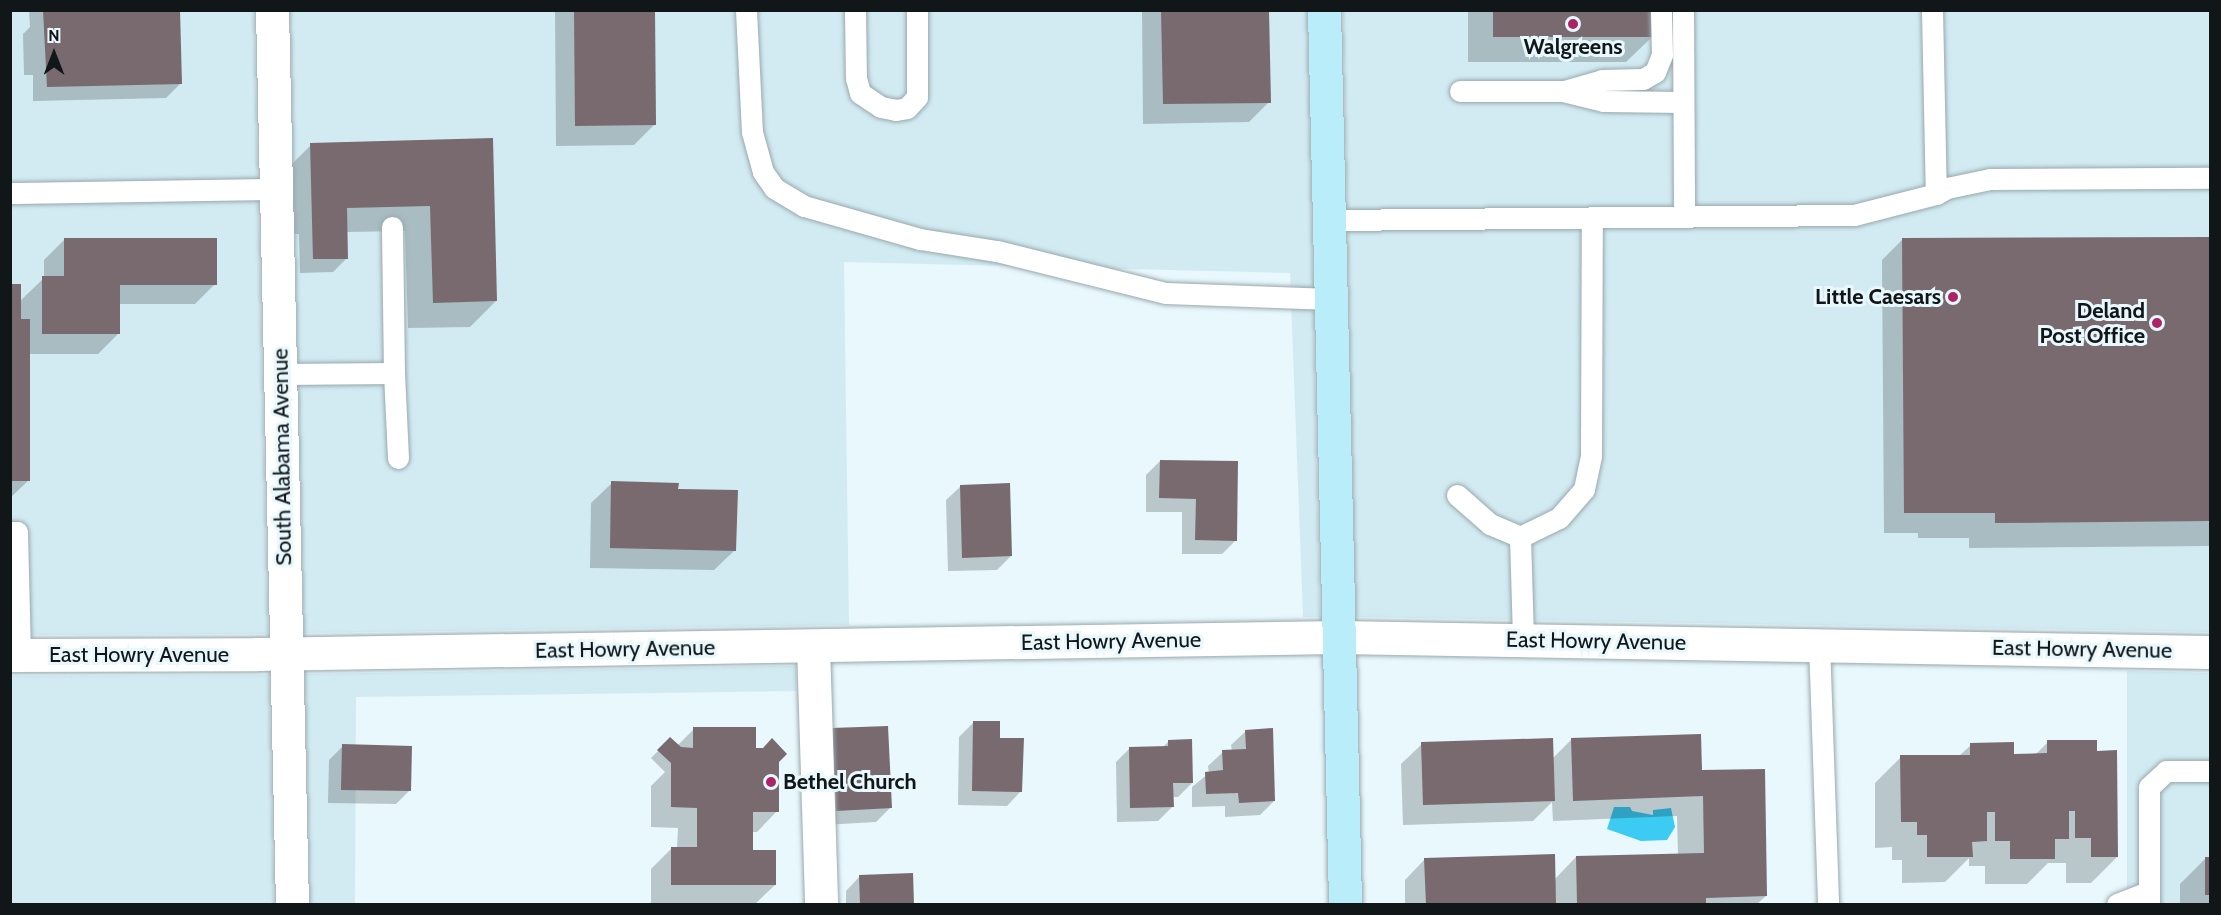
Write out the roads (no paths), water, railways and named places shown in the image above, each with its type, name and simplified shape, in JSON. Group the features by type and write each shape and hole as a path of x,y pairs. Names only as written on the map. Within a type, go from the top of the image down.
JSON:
{"main road":[{"path":"1324,10 1345,904"}],"street":[{"name":"South Alabama Avenue","path":"272,10 274,189 292,904"},
{"name":"East Howry Avenue","path":"15,655 287,654 1338,637 1819,643 2211,652"},
{"path":"813,646 821,904"}],"lane":[{"path":"746,10 752,132 763,172 774,188 804,206 920,239 997,251 1166,293 1331,299"},
{"path":"855,10 856,78 860,93 882,107 896,110 907,108 917,97 917,10"},
{"path":"1563,92 1602,80 1643,79 1655,72 1662,55 1661,10"},
{"path":"1683,10 1684,217"},
{"path":"1932,10 1936,194"},
{"path":"1460,91 1563,92 1603,101 1683,102"},
{"path":"1329,220 1854,215 1936,194 1947,188 1990,179 2211,178"},
{"path":"10,193 274,189"},
{"path":"1457,495 1490,524 1520,537 1559,518 1584,489 1591,455 1592,218"},
{"path":"392,227 398,458"},
{"path":"280,374 394,373"},
{"path":"10,532 16,532 15,655"},
{"path":"1520,537 1523,640"},
{"path":"1819,643 1828,904"},
{"path":"2116,904 2148,898 2149,787 2166,771 2211,771"}],"water":[{"path":"1614,807 1630,807 1632,811 1653,815 1653,810 1671,808 1675,827 1667,840 1641,841 1607,829"}],"place":[{"name":"Walgreens","path":"1573,24"},
{"name":"Little Caesars","path":"1953,297"},
{"name":"Deland Post Office","path":"2157,323"},
{"name":"Bethel Church","path":"771,782"}]}
